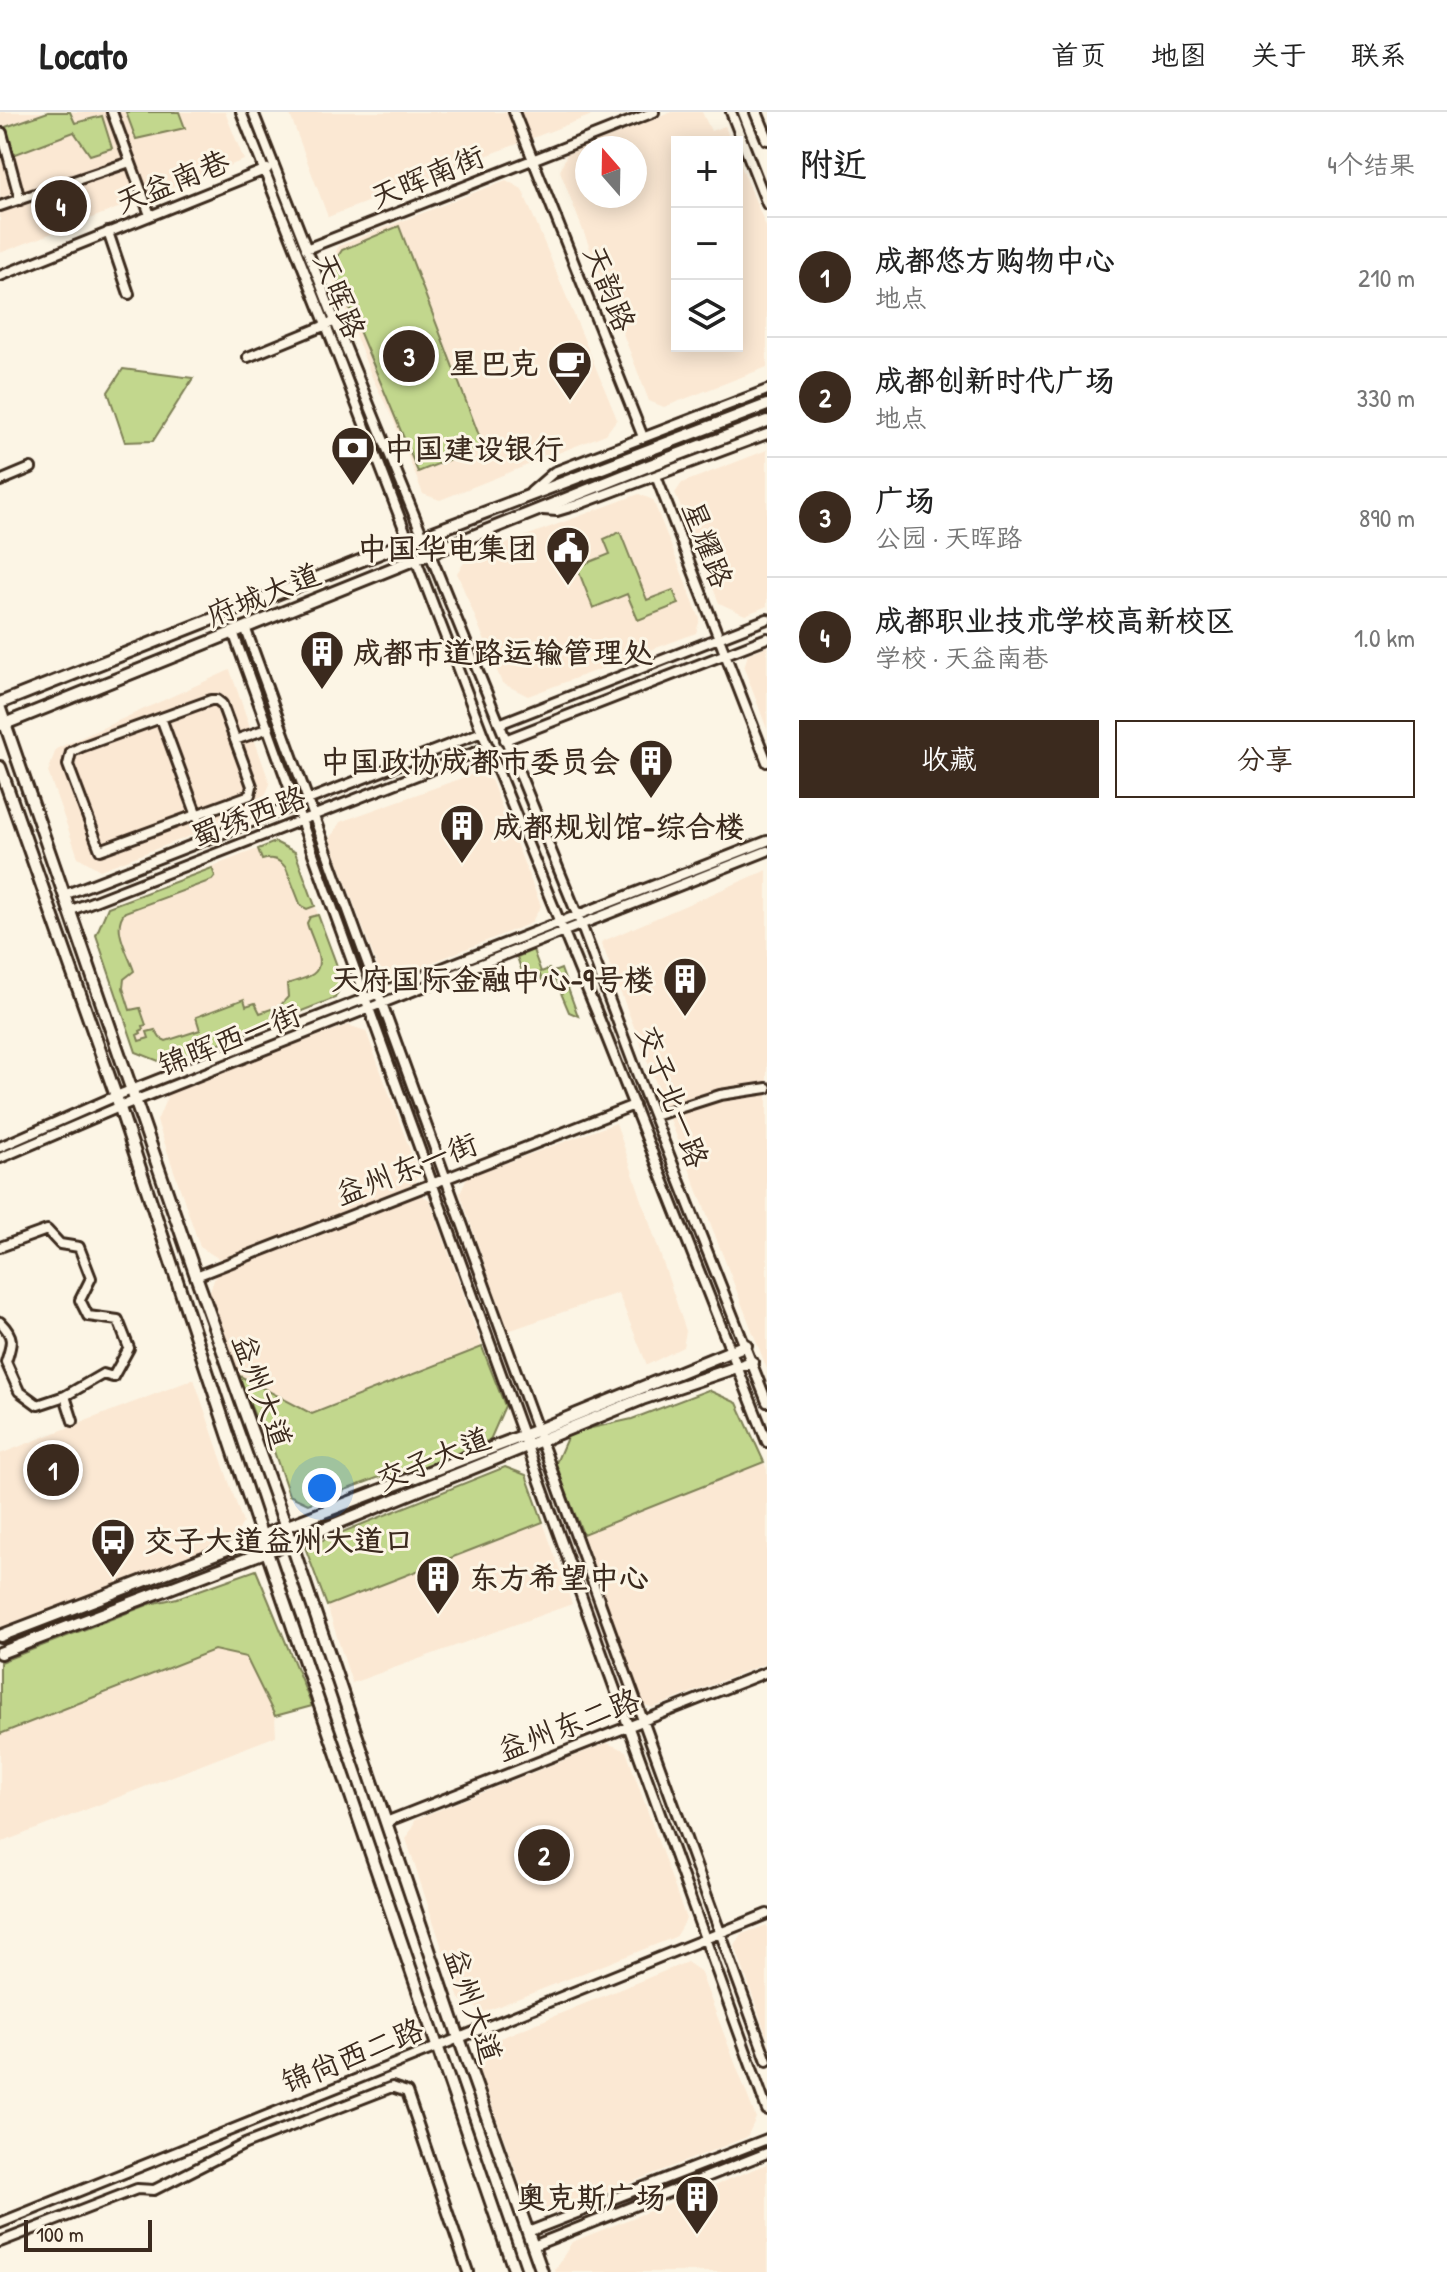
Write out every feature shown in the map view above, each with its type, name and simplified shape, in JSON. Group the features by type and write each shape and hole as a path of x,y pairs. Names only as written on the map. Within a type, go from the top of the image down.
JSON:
{"main road":[{"path":"756,112 767,139"},
{"name":"府城大道","path":"0,703 423,536 767,405"},
{"name":"府城大道","path":"3,724 767,421"},
{"name":"益州大道","path":"0,709 542,2272"},
{"name":"益州大道","path":"0,767 118,1102 267,1552 515,2272"},
{"name":"交子大道","path":"539,1435 746,1345"},
{"name":"交子大道","path":"0,1636 286,1527 752,1362"},
{"name":"交子大道","path":"0,1653 267,1552 525,1440"}],"street":[{"path":"112,112 150,215"},
{"name":"天晖路","path":"241,112 423,536"},
{"name":"天晖路","path":"253,112 306,249 409,542"},
{"name":"天韵路","path":"514,112 643,437"},
{"name":"天晖南街","path":"306,249 654,112"},
{"path":"731,112 767,204"},
{"path":"0,134 20,200"},
{"path":"0,206 130,162"},
{"name":"天益南巷","path":"0,276 274,166"},
{"path":"108,232 129,294"},
{"path":"248,357 330,323"},
{"path":"525,497 554,472 767,390"},
{"path":"538,510 557,511 577,505 767,434"},
{"path":"0,481 31,468"},
{"name":"星耀路","path":"656,476 767,762"},
{"name":"交子北一路","path":"423,536 581,924 767,1402"},
{"name":"交子北一路","path":"409,542 767,1442"},
{"path":"499,724 767,619"},
{"path":"245,627 767,2061"},
{"path":"233,632 767,2110"},
{"path":"505,740 767,638"},
{"path":"211,700 222,704 252,786 250,795 100,850 68,765 71,752 161,718 211,700"},
{"path":"161,718 206,840"},
{"path":"235,740 269,728"},
{"name":"蜀绣西路","path":"64,895 482,732"},
{"name":"蜀绣西路","path":"69,911 489,747"},
{"path":"561,926 577,914 767,841"},
{"path":"561,926 581,924 767,851"},
{"name":"锦晖西一街","path":"133,1096 378,993 561,926"},
{"name":"锦晖西一街","path":"133,1096 370,1009 561,926"},
{"path":"654,1116 720,1095 767,1088"},
{"path":"0,1147 133,1096"},
{"path":"0,1158 118,1102"},
{"name":"益州东一街","path":"196,1276 634,1105"},
{"path":"0,1247 47,1230 60,1244 79,1247 91,1278 80,1300 88,1316 118,1320 129,1348 113,1377 103,1374 65,1396 38,1405 19,1391 6,1362 11,1345 10,1331 0,1322"},
{"path":"65,1396 73,1421"},
{"name":"益州东二路","path":"386,1822 767,1672"},
{"name":"锦尚西二路","path":"0,2223 767,1914"},
{"path":"0,2242 137,2189 154,2190 245,2144 392,2087 407,2092 468,2272"},
{"path":"528,2232 767,2139"},
{"path":"533,2246 767,2153"}],"shaded area":[{"path":"0,112 225,112 244,160 0,253"},
{"path":"289,112 600,112 328,217"},
{"path":"672,112 702,112 711,131 725,126 729,136 671,136 671,352 743,352 743,171 767,229 767,367 664,407 649,401 560,171 567,154 575,151 575,208 647,208 647,136 612,136"},
{"path":"506,180 522,189 617,419 606,434 440,500 423,494 328,266 339,246"},
{"path":"767,450 767,606 745,615 719,603 675,493 682,483"},
{"path":"639,494 653,500 700,619 696,633 528,696 502,683 457,573 467,558"},
{"path":"767,646 767,729 744,668 748,654"},
{"path":"230,670 270,784 259,810 100,870 78,857 48,772 56,749"},
{"path":"473,774 491,780 541,906 531,923 396,977 378,968 330,840 340,822"},
{"path":"275,842 295,852 343,982 335,998 166,1064 136,1052 96,935 108,907"},
{"path":"767,870 767,1369 601,942"},
{"path":"348,1025 366,1031 418,1172 415,1183 221,1260 200,1247 157,1121 169,1092"},
{"path":"616,1123 686,1331 683,1347 647,1365 618,1293 508,1331 460,1193 467,1177"},
{"path":"418,1193 430,1200 482,1347 311,1414 238,1375 209,1293 217,1272"},
{"path":"194,1379 243,1523 233,1540 0,1631 0,1454"},
{"path":"764,1462 767,1470 767,1663 653,1708 642,1704 583,1534"},
{"path":"543,1522 572,1604 352,1683 327,1606"},
{"path":"214,1650 246,1657 275,1716 276,1736 0,1843 0,1734"},
{"path":"607,1743 626,1751 686,1919 675,1937 484,2012 459,1999 406,1839 416,1819"},
{"path":"767,1925 767,2037 735,1946 742,1934"},
{"path":"687,1962 700,1971 756,2118 747,2137 551,2214 530,2209 479,2071 493,2041"},
{"name":"奥克斯广场","path":"767,2164 767,2272 556,2272 572,2242"}],"green space":[{"path":"48,112 70,112 75,123 102,116 112,148 90,155 74,132 8,157 0,129"},
{"path":"126,112 179,112 185,128 136,139"},
{"path":"399,226 483,446 418,472 332,266 342,250"},
{"path":"123,369 193,378 153,441 125,442 108,392"},
{"path":"620,532 647,600 673,590 679,604 638,620 627,594 593,608 577,567 610,554 604,539"},
{"path":"275,842 295,852 315,906 307,909 301,906 286,868 281,863 272,859 262,860 258,849"},
{"path":"212,868 215,876 212,880 125,912 121,918 120,933 134,971 124,979 123,988 130,1010 140,1008 146,1025 137,1035 139,1041 149,1038 147,1032 155,1030 166,1041 200,1030 196,1017 244,999 246,1006 255,1003 260,1013 280,1006 288,997 287,984 317,970 317,950 307,923 310,917 318,915 343,982 335,998 166,1064 136,1052 96,935 108,907"},
{"path":"533,950 541,972 549,969 551,973 561,969 578,1016 569,1012 556,981 542,980 540,975 525,980 517,957"},
{"path":"482,1347 505,1406 490,1440 422,1468 377,1478 308,1504 289,1495 269,1437 254,1414 238,1375 312,1414"},
{"path":"708,1390 737,1403 764,1462 583,1534 555,1465 569,1433 632,1419"},
{"path":"505,1467 526,1475 543,1522 327,1606 305,1547"},
{"path":"256,1570 312,1706 275,1716 246,1657 214,1650 0,1734 0,1662 150,1604 177,1598"}],"place":[{"name":"成都职业技术学校高新校区","path":"61,206"},
{"name":"广场","path":"409,356"},
{"name":"星巴克","path":"570,402"},
{"name":"中国建设银行","path":"353,487"},
{"name":"中国华电集团","path":"568,587"},
{"name":"成都市道路运输管理处","path":"322,691"},
{"name":"中国政协成都市委员会","path":"651,800"},
{"name":"成都规划馆-综合楼","path":"462,865"},
{"name":"天府国际金融中心-9号楼","path":"685,1018"},
{"name":"成都悠方购物中心","path":"53,1470"},
{"name":"交子大道益州大道口","path":"113,1579"},
{"name":"东方希望中心","path":"438,1616"},
{"name":"成都创新时代广场","path":"544,1855"},
{"name":"奥克斯广场","path":"697,2236"}]}
